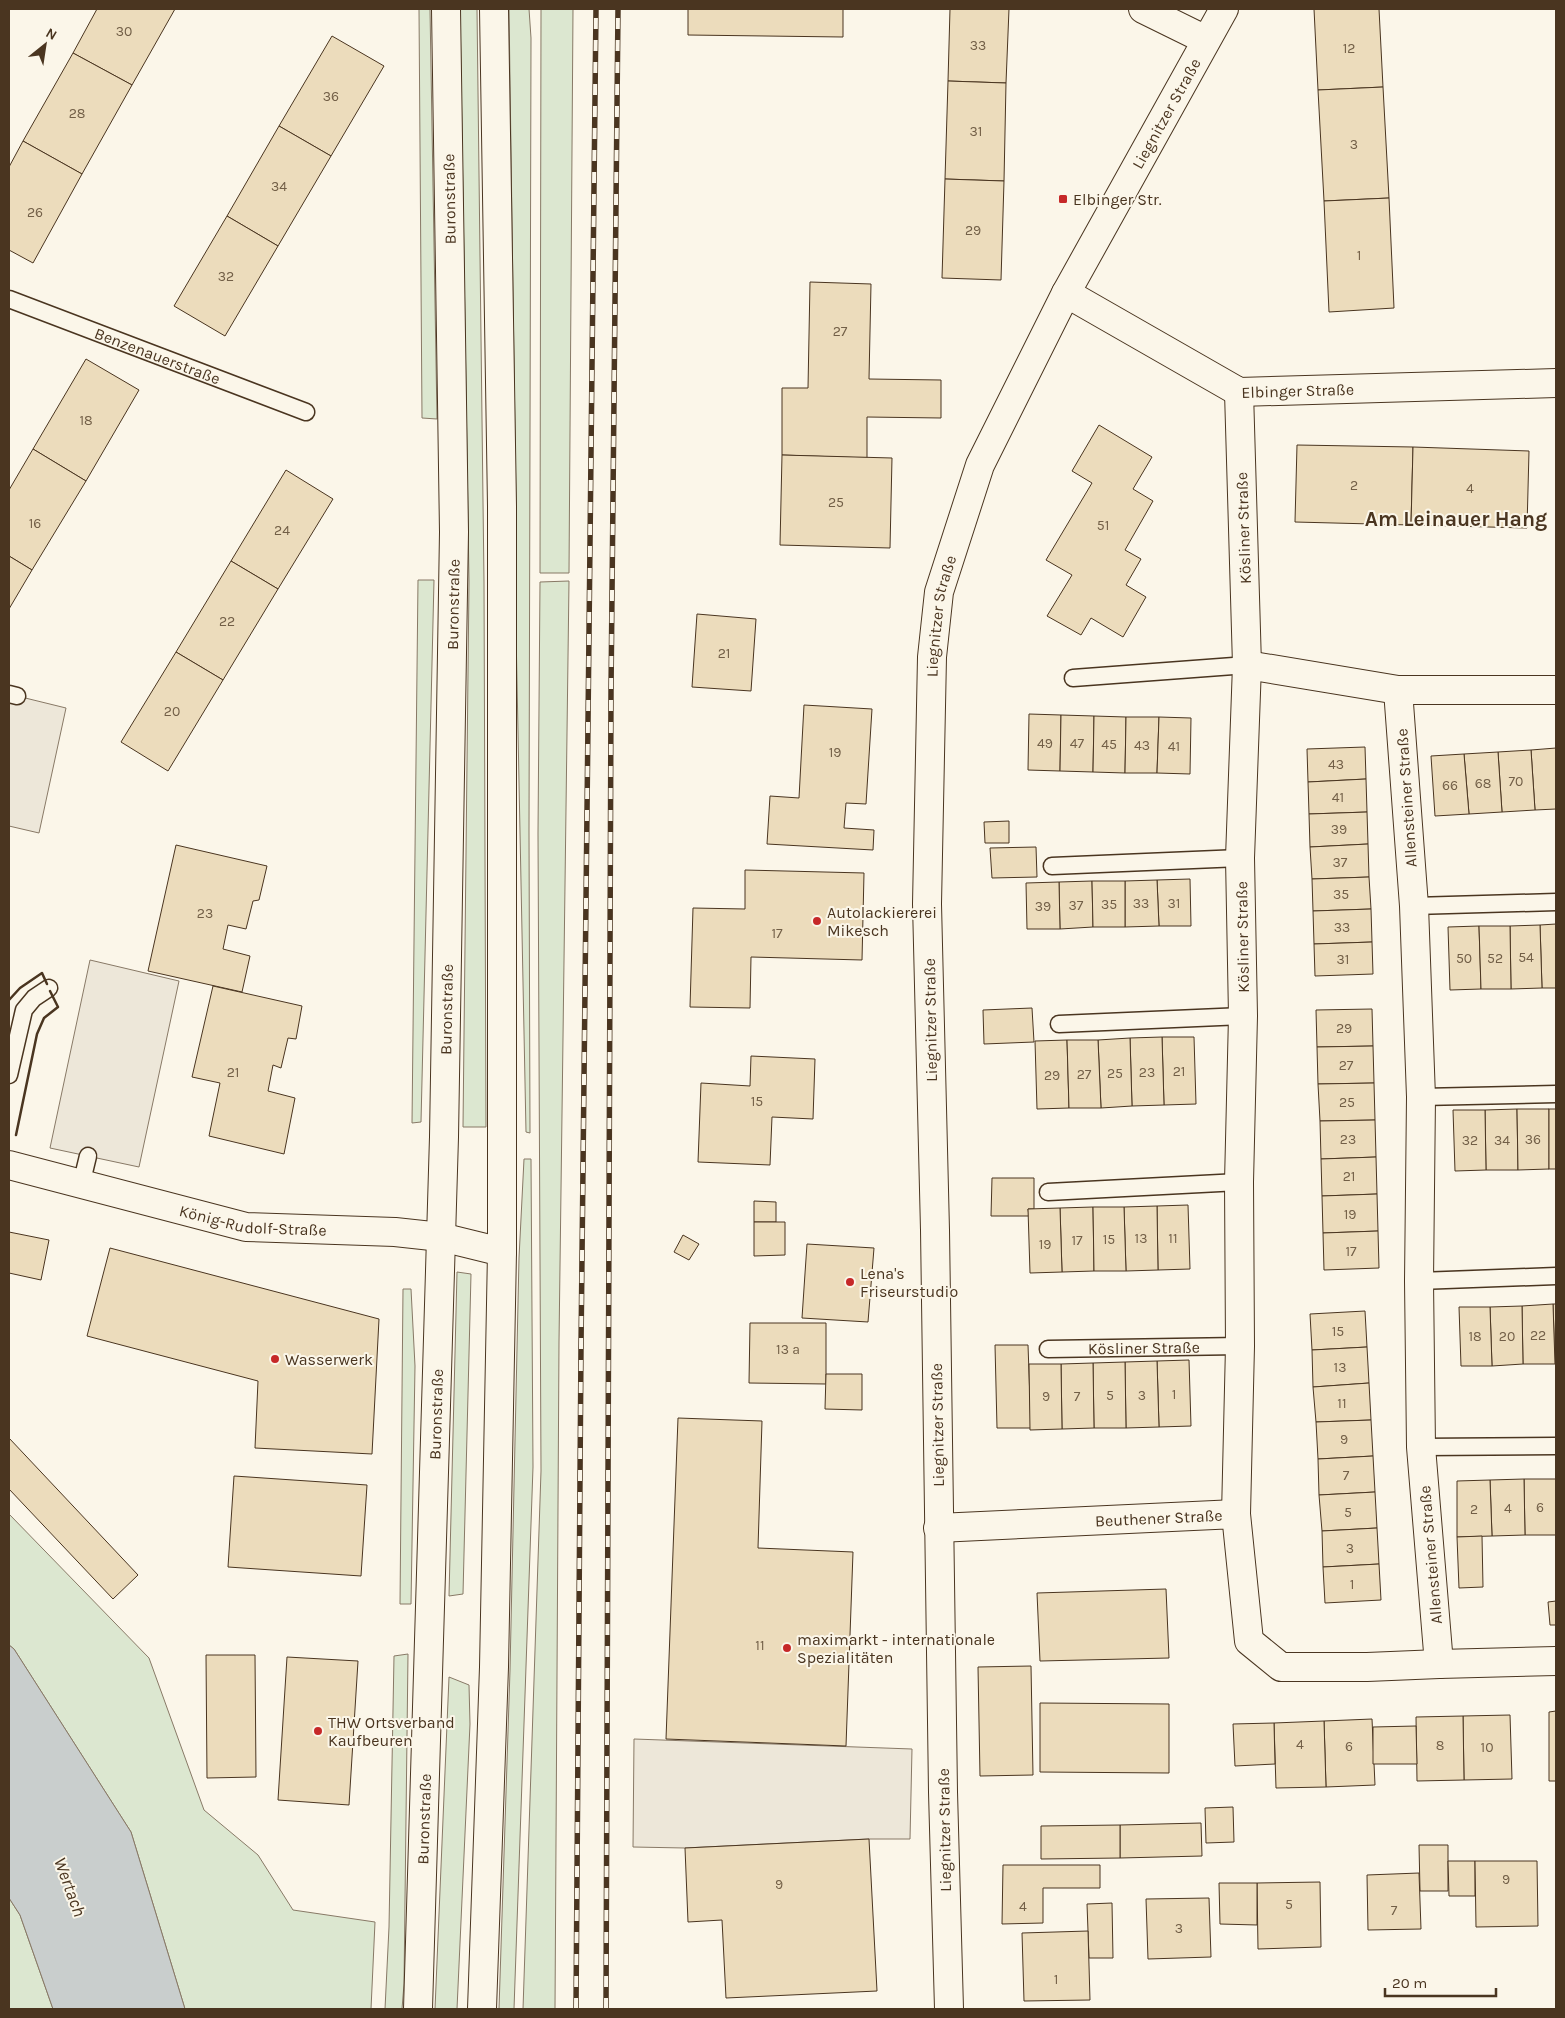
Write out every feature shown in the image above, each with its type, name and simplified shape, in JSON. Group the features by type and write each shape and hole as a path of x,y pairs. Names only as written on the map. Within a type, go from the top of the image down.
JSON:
{"street":[{"name":"Buronstraße","path":"418,2009 441,1237 454,532 446,9"},
{"path":"482,2009 494,1667 502,1252 502,506 494,9"},
{"path":"1144,9 1206,40"},
{"name":"Liegnitzer Straße","path":"948,2009 938,1528 935,1230 927,904 932,649 939,592 980,464 1066,293 1224,9"},
{"name":"Elbinger Straße","path":"1066,293 1239,392 1556,383"},
{"name":"Kösliner Straße","path":"1236,1514 1240,1346 1239,1182 1243,1016 1240,858 1247,665 1239,392"},
{"path":"1247,665 1398,690 1556,690"},
{"name":"Allensteiner Straße","path":"1398,690 1414,906 1421,1097 1419,1281 1421,1447 1439,1664"},
{"name":"König-Rudolf-Straße","path":"9,1166 246,1227 395,1232 441,1237 502,1252"},
{"name":"Beuthener Straße","path":"938,1528 1236,1514 1249,1641 1281,1667 1367,1668 1556,1661"}],"lane":[{"name":"Benzenauerstraße","path":"9,300 306,412"},
{"path":"1073,678 1247,665"},
{"name":"Kösliner Straße","path":"1052,866 1240,858"},
{"path":"1414,906 1556,902"},
{"path":"9,1075 24,1010 34,998 49,988"},
{"name":"Kösliner Straße","path":"1060,1024 1243,1016"},
{"path":"1421,1097 1556,1094"},
{"path":"81,1185 88,1156"},
{"path":"1048,1192 1239,1182"},
{"path":"1419,1281 1556,1276"},
{"name":"Kösliner Straße","path":"1048,1349 1240,1346"},
{"path":"1421,1447 1556,1446"}],"green space":[{"path":"419,9 430,9 437,419 422,418"},
{"path":"460,9 477,9 484,582 486,1127 463,1127 469,582"},
{"path":"509,9 529,9 531,38 530,1133 526,1132 515,581 516,507"},
{"path":"541,9 573,9 569,573 540,573"},
{"path":"418,580 434,580 421,1122 412,1123"},
{"path":"569,581 559,1342 555,2009 523,2009 541,1471 538,833 540,582"},
{"path":"524,1159 531,1159 533,1467 514,2009 499,2009 510,1670 519,1258"},
{"path":"457,1272 471,1274 463,1594 449,1596"},
{"path":"403,1289 411,1289 415,1366 411,1604 400,1604"},
{"path":"9,1514 149,1658 204,1810 258,1855 293,1910 375,1922 371,2009 185,2009 131,1832 14,1649 9,1645"},
{"path":"408,1654 404,1984 402,2009 385,2009 389,1927 394,1656"},
{"path":"449,1677 469,1685 470,1724 457,2009 435,2009"},
{"path":"9,1898 20,1915 53,2009 9,2009"}],"shaded area":[{"path":"9,694 66,708 39,833 9,826"},
{"path":"90,960 179,981 139,1167 50,1148"},
{"path":"634,1739 912,1749 910,1839 869,1839 685,1848 633,1847"}],"water":[{"name":"Wertach","path":"9,1645 14,1649 131,1832 185,2009 53,2009 20,1915 9,1898"}],"building":[{"path":"97,9 175,9 132,85 73,53"},
{"path":"688,9 843,9 843,37 688,35"},
{"path":"950,9 1009,9 1006,83 948,81"},
{"path":"1314,9 1379,9 1383,87 1318,90"},
{"path":"332,36 384,66 331,156 279,126"},
{"path":"73,53 132,85 82,174 23,141"},
{"path":"948,81 1006,83 1004,181 945,179"},
{"path":"1383,87 1389,198 1324,201 1318,90"},
{"path":"279,126 331,156 278,246 227,216"},
{"path":"23,141 82,174 33,263 9,250 9,167"},
{"path":"945,179 1004,181 1001,280 942,278"},
{"path":"1389,198 1394,308 1329,312 1324,201"},
{"path":"227,216 278,246 225,336 174,306"},
{"path":"810,282 871,284 869,379 941,380 941,418 867,417 867,458 782,455 782,388 808,388"},
{"path":"86,359 139,390 86,481 33,449"},
{"path":"1099,425 1152,457 1133,489 1153,501 1125,550 1141,559 1126,585 1146,597 1123,637 1091,618 1081,635 1047,616 1072,575 1046,560 1092,483 1072,471"},
{"path":"1297,445 1413,447 1411,525 1295,522"},
{"path":"1413,447 1529,451 1527,528 1411,525"},
{"path":"33,449 86,481 32,570 9,556 9,490"},
{"path":"782,455 892,458 890,548 780,545"},
{"path":"286,470 333,499 278,589 231,561"},
{"path":"9,556 32,570 9,609"},
{"path":"231,561 278,589 223,680 176,652"},
{"path":"697,614 756,619 751,691 692,687"},
{"path":"176,652 223,680 168,771 121,742"},
{"path":"804,705 872,709 866,804 846,803 844,828 874,830 873,850 767,844 770,796 799,798"},
{"path":"1029,714 1061,715 1060,771 1028,770"},
{"path":"1061,715 1094,716 1093,772 1060,771"},
{"path":"1094,716 1126,717 1125,773 1093,772"},
{"path":"1126,717 1159,717 1157,773 1125,773"},
{"path":"1159,717 1191,718 1190,774 1157,773"},
{"path":"1365,747 1366,779 1308,782 1307,749"},
{"path":"1556,748 1556,809 1535,810 1531,750"},
{"path":"1531,750 1535,810 1502,812 1498,752"},
{"path":"1498,752 1502,812 1469,814 1464,754"},
{"path":"1464,754 1469,814 1435,816 1431,756"},
{"path":"1366,779 1367,812 1309,814 1308,782"},
{"path":"1367,812 1368,844 1310,847 1309,814"},
{"path":"1009,821 1009,843 985,843 984,822"},
{"path":"1368,844 1369,877 1312,879 1310,847"},
{"path":"176,845 267,866 259,900 253,901 246,929 228,925 223,949 250,956 242,992 148,971"},
{"path":"1036,847 1037,877 992,878 990,848"},
{"path":"745,870 864,873 862,960 751,957 750,1008 690,1007 693,908 745,909"},
{"path":"1369,877 1371,909 1313,911 1312,879"},
{"path":"1190,879 1191,926 1159,926 1157,880"},
{"path":"1157,880 1159,926 1125,927 1125,881"},
{"path":"1092,881 1093,927 1060,929 1059,882"},
{"path":"1092,881 1125,881 1125,927 1093,927"},
{"path":"1059,882 1060,929 1027,929 1026,883"},
{"path":"1371,909 1372,942 1314,944 1313,911"},
{"path":"1556,924 1556,988 1542,988 1540,925"},
{"path":"1540,925 1542,988 1511,989 1510,926"},
{"path":"1479,926 1481,989 1450,990 1448,927"},
{"path":"1479,926 1510,926 1511,989 1481,989"},
{"path":"1372,942 1373,974 1315,976 1314,944"},
{"path":"213,986 302,1006 296,1039 288,1038 281,1068 273,1065 268,1091 295,1098 284,1154 209,1136 220,1083 192,1077"},
{"path":"1032,1008 1034,1042 984,1044 983,1010"},
{"path":"1372,1009 1373,1046 1317,1047 1316,1010"},
{"path":"1162,1037 1194,1037 1196,1104 1164,1105"},
{"path":"1162,1037 1164,1105 1132,1106 1130,1038"},
{"path":"1130,1038 1132,1106 1101,1108 1098,1040"},
{"path":"1067,1040 1069,1108 1037,1109 1035,1041"},
{"path":"1067,1040 1098,1040 1101,1108 1069,1108"},
{"path":"1373,1046 1374,1083 1318,1084 1317,1047"},
{"path":"751,1056 815,1059 813,1119 772,1117 770,1165 698,1162 701,1083 750,1086"},
{"path":"1374,1083 1375,1120 1320,1121 1318,1084"},
{"path":"1517,1109 1518,1170 1486,1170 1485,1110"},
{"path":"1517,1109 1549,1109 1549,1169 1518,1170"},
{"path":"1549,1109 1556,1109 1556,1169 1549,1169"},
{"path":"1453,1110 1485,1110 1486,1170 1455,1171"},
{"path":"1375,1120 1376,1157 1321,1159 1320,1121"},
{"path":"1376,1157 1377,1194 1322,1196 1321,1159"},
{"path":"992,1178 1034,1178 1034,1209 1028,1209 1029,1216 991,1216"},
{"path":"1377,1194 1378,1231 1323,1233 1322,1196"},
{"path":"754,1201 776,1202 776,1222 754,1222"},
{"path":"1188,1205 1190,1269 1158,1270 1157,1206"},
{"path":"1157,1206 1158,1270 1126,1271 1124,1207"},
{"path":"1093,1207 1094,1271 1062,1272 1060,1208"},
{"path":"1093,1207 1124,1207 1126,1271 1094,1271"},
{"path":"1060,1208 1062,1272 1030,1273 1028,1209"},
{"path":"754,1222 785,1222 785,1255 754,1256"},
{"path":"1378,1231 1379,1268 1324,1270 1323,1233"},
{"path":"9,1232 49,1240 41,1280 9,1273"},
{"path":"683,1235 699,1244 689,1260 674,1252"},
{"path":"807,1244 874,1248 868,1322 802,1318"},
{"name":"Wasserwerk","path":"110,1248 379,1319 372,1454 255,1448 258,1381 87,1336"},
{"path":"1553,1304 1556,1304 1556,1364 1555,1364"},
{"path":"1553,1304 1555,1364 1523,1364 1522,1306"},
{"path":"1522,1306 1523,1364 1492,1366 1490,1307"},
{"path":"1459,1307 1490,1307 1492,1366 1461,1366"},
{"path":"1365,1311 1367,1347 1312,1350 1310,1314"},
{"path":"750,1323 826,1323 826,1384 749,1383"},
{"path":"995,1345 1028,1345 1031,1428 997,1428"},
{"path":"1367,1347 1369,1383 1313,1387 1312,1350"},
{"path":"1189,1360 1191,1426 1159,1427 1157,1361"},
{"path":"1157,1361 1159,1427 1126,1428 1125,1362"},
{"path":"1125,1362 1126,1428 1094,1428 1093,1363"},
{"path":"1093,1363 1094,1428 1062,1429 1061,1364"},
{"path":"1029,1364 1061,1364 1062,1429 1030,1430"},
{"path":"826,1374 862,1374 862,1410 825,1409"},
{"path":"1369,1383 1371,1420 1316,1422 1313,1387"},
{"path":"678,1418 762,1421 758,1548 853,1552 846,1746 666,1739"},
{"path":"1371,1420 1373,1456 1318,1459 1316,1422"},
{"path":"9,1438 138,1575 113,1599 9,1489"},
{"path":"1373,1456 1375,1492 1319,1495 1318,1459"},
{"path":"234,1476 367,1485 361,1576 228,1567"},
{"path":"1524,1479 1556,1479 1556,1535 1525,1535"},
{"path":"1524,1479 1525,1535 1492,1536 1490,1480"},
{"path":"1490,1480 1492,1536 1457,1537 1457,1481"},
{"path":"1375,1492 1377,1528 1322,1531 1319,1495"},
{"path":"1377,1528 1379,1564 1323,1567 1322,1531"},
{"path":"1482,1536 1483,1587 1459,1588 1457,1537"},
{"path":"1379,1564 1381,1600 1325,1603 1323,1567"},
{"path":"1166,1589 1169,1658 1040,1661 1037,1593"},
{"path":"1556,1601 1556,1625 1550,1625 1548,1602"},
{"path":"206,1655 255,1655 256,1777 207,1778"},
{"name":"THW Ortsverband Kaufbeuren","path":"287,1657 358,1661 349,1805 278,1800"},
{"path":"1031,1666 1033,1775 980,1776 978,1667"},
{"path":"1040,1703 1169,1704 1169,1773 1040,1772"},
{"path":"1556,1711 1556,1781 1549,1781 1549,1712"},
{"path":"1510,1715 1512,1779 1464,1780 1463,1716"},
{"path":"1463,1716 1464,1780 1417,1781 1416,1717"},
{"path":"1372,1719 1375,1785 1326,1787 1324,1721"},
{"path":"1324,1721 1326,1787 1276,1788 1274,1723"},
{"path":"1274,1723 1275,1764 1235,1766 1233,1724"},
{"path":"1416,1726 1417,1764 1373,1764 1373,1727"},
{"path":"1233,1807 1234,1842 1206,1843 1205,1808"},
{"path":"1201,1823 1202,1856 1120,1858 1120,1825"},
{"path":"1120,1825 1120,1858 1041,1859 1041,1826"},
{"path":"869,1839 877,1991 726,1998 722,1920 688,1922 685,1848"},
{"path":"1419,1845 1448,1845 1448,1891 1420,1891"},
{"path":"1448,1861 1475,1861 1475,1896 1449,1896"},
{"path":"1475,1861 1537,1861 1538,1926 1476,1927"},
{"path":"1003,1865 1100,1865 1100,1888 1043,1888 1043,1923 1002,1924"},
{"path":"1419,1873 1421,1929 1368,1930 1367,1875"},
{"path":"1320,1882 1321,1947 1258,1949 1257,1883"},
{"path":"1219,1883 1257,1883 1257,1925 1220,1924"},
{"path":"1209,1898 1211,1957 1148,1959 1146,1899"},
{"path":"1112,1903 1113,1958 1089,1958 1087,1904"},
{"path":"1088,1931 1090,2000 1024,2001 1022,1933"}],"railway":[{"path":"576,2009 581,1347 596,9"},
{"path":"606,2009 611,692 618,9"}],"wall":[{"path":"9,1000 20,988 42,973 47,984"},
{"path":"16,1135 37,1034 44,1018 58,1007 50,991"}],"place":[{"name":"Elbinger Str.","path":"1063,199"},
{"name":"Autolackiererei Mikesch","path":"817,921"},
{"name":"Lena's Friseurstudio","path":"850,1282"},
{"name":"Wasserwerk","path":"275,1359"},
{"name":"maximarkt - internationale Spezialitäten","path":"787,1648"},
{"name":"THW Ortsverband Kaufbeuren","path":"318,1731"}],"district":[{"name":"Am Leinauer Hang","path":"1456,519"}]}
